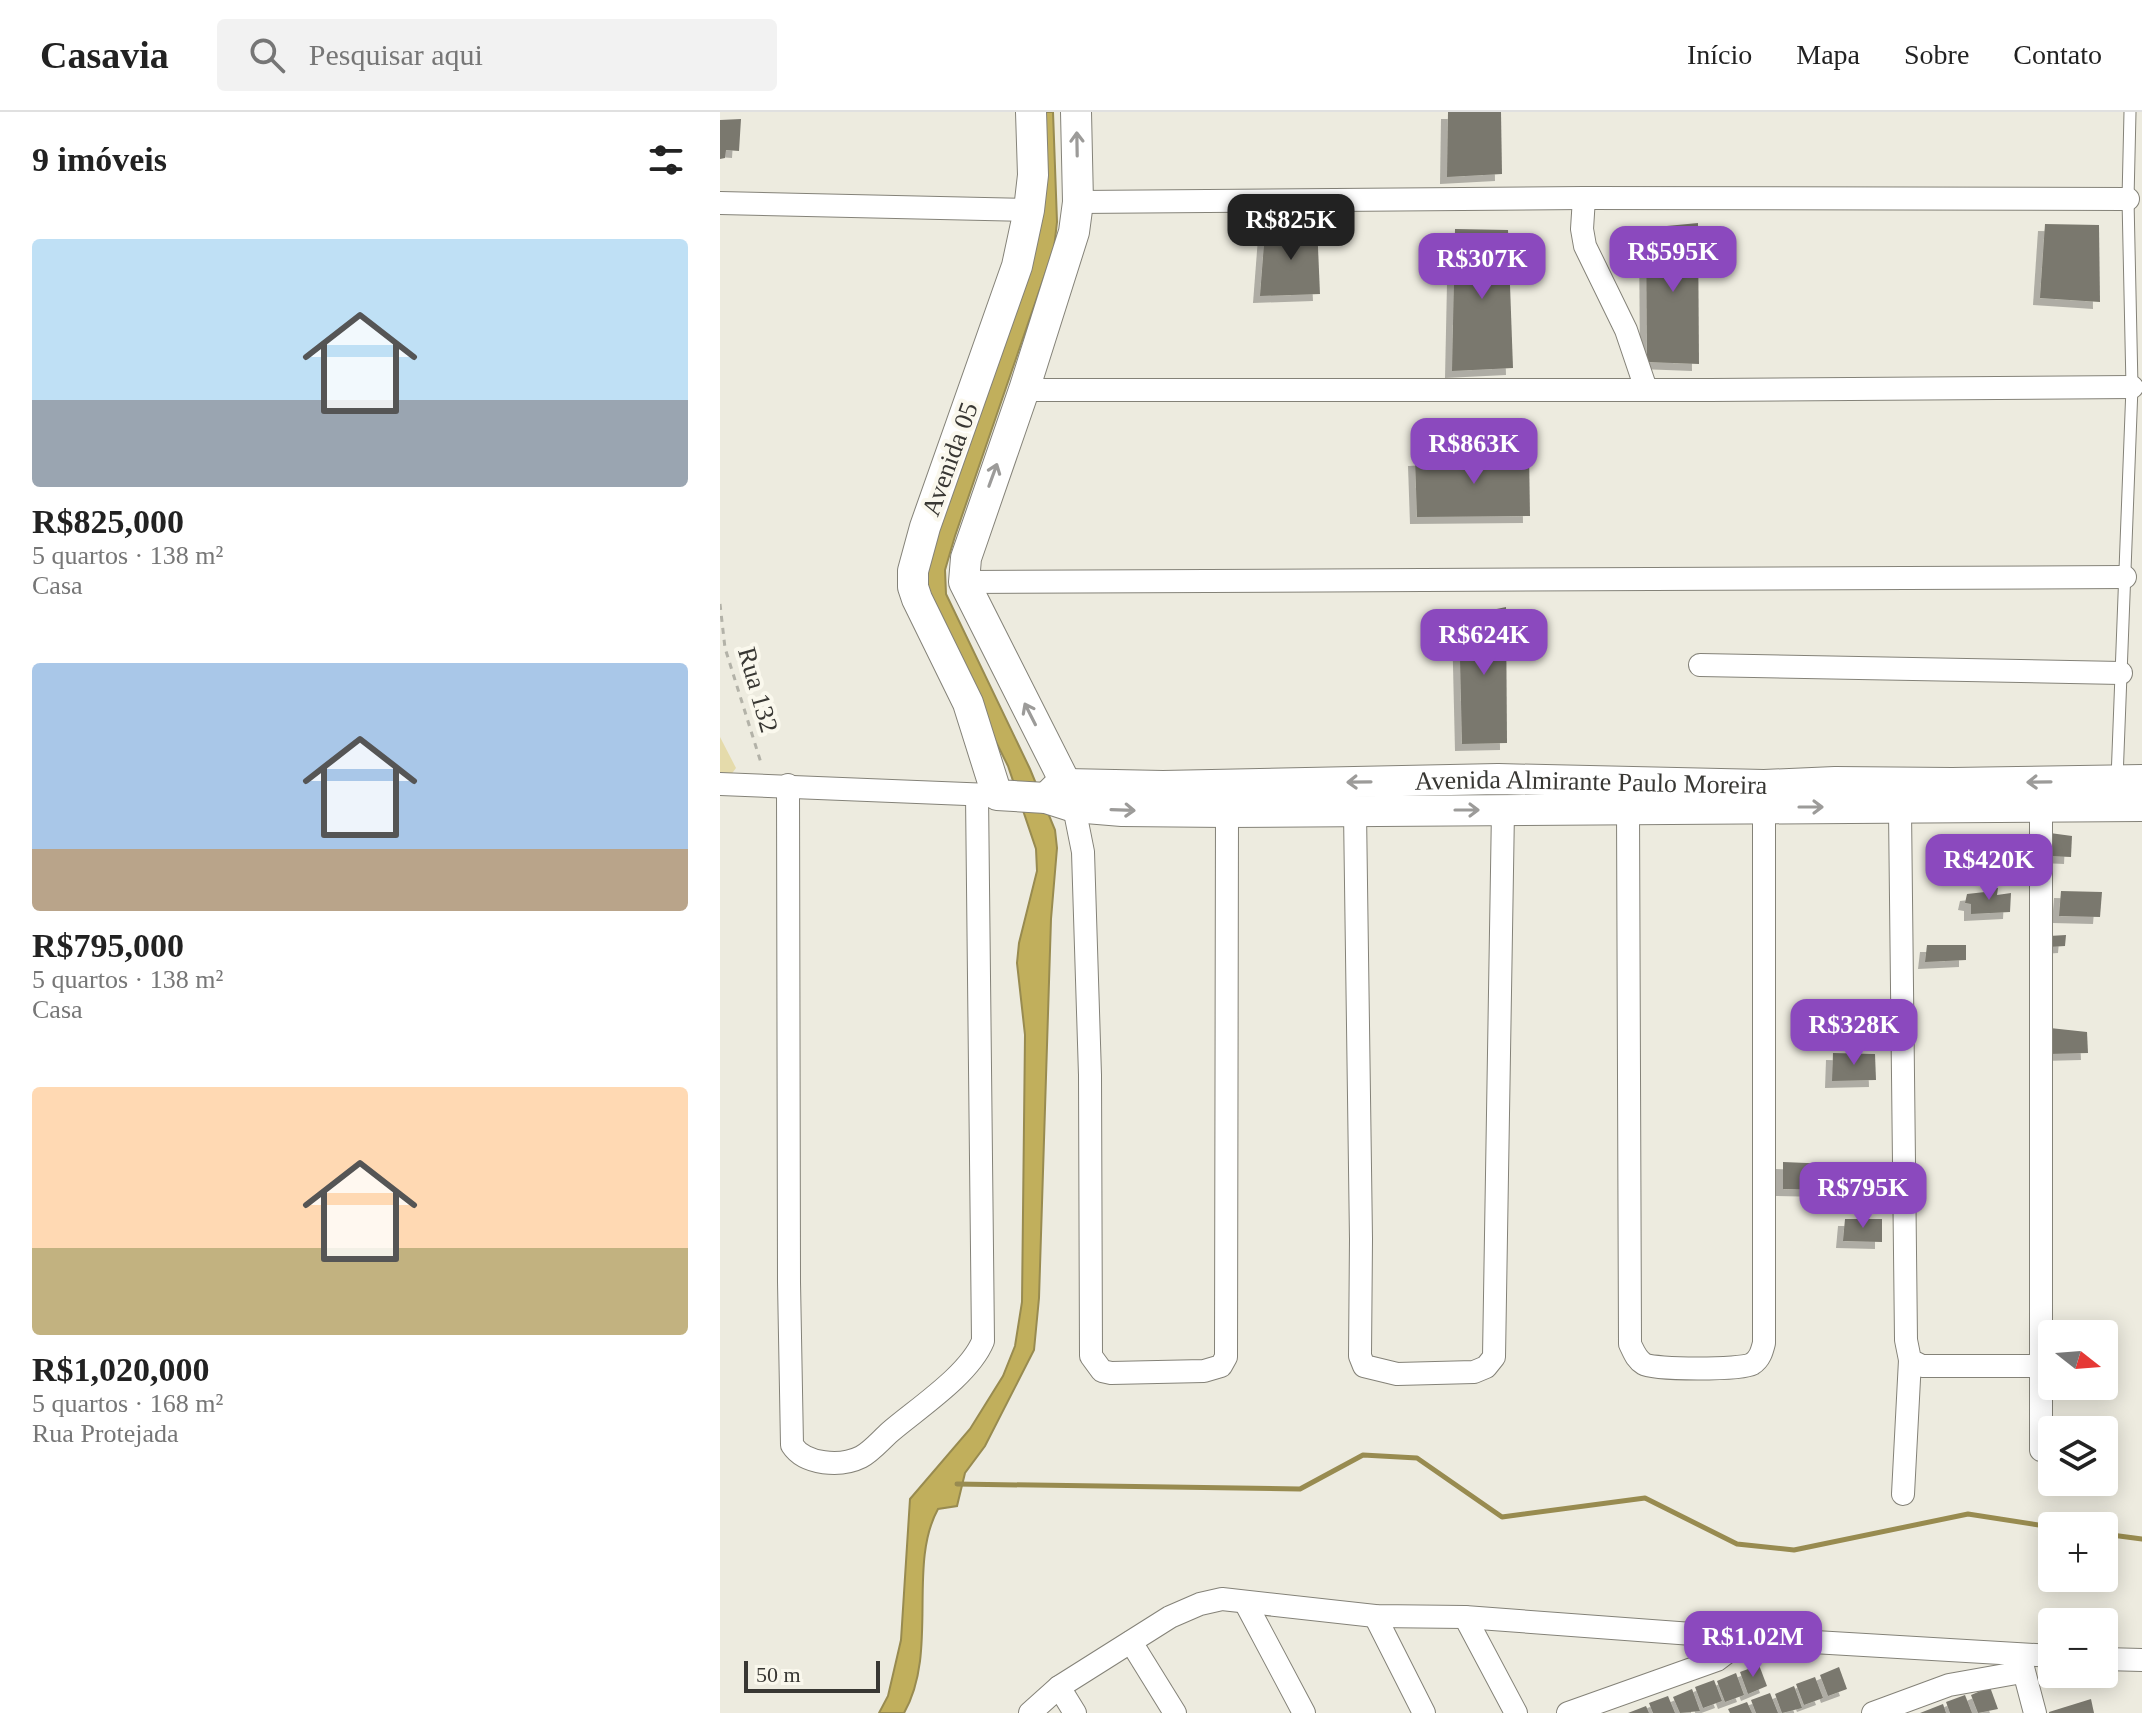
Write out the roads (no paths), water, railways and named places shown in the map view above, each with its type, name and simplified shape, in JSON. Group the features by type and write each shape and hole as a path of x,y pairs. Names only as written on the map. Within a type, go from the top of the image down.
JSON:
{"main road":[{"name":"Avenida 05","path":"995,796 968,703 917,599 913,571 925,527 1017,266 1033,175 1031,112"},
{"path":"1057,797 964,582 966,558 1074,232 1078,202 1076,112"},
{"name":"Avenida Almirante Paulo Moreira","path":"995,796 1057,797 1163,786 1498,779 1764,785 1952,783 2129,793"},
{"name":"Avenida Almirante Paulo Moreira","path":"1057,797 1122,811 1900,810 2041,807 2129,793"}],"street":[{"path":"1584,198 1582,229 1585,246 1626,330 1646,389"},
{"path":"1078,202 1584,198 2128,199"},
{"path":"720,203 1029,210"},
{"path":"1024,390 2132,387"},
{"path":"964,582 2125,577"},
{"path":"1700,665 2121,673"},
{"name":"Avenida Almirante Paulo Moreira","path":"720,784 995,796"},
{"path":"778,785 792,1445 796,1451 815,1460 837,1463 861,1457 957,1375 983,1341 995,796"},
{"path":"1057,797 1083,852 1090,1059 1091,1356 1102,1371 1111,1373 1204,1371 1221,1366 1226,1357 1227,812"},
{"path":"2041,807 2043,1320"},
{"path":"1628,808 1630,1344 1635,1356 1650,1367 1738,1369 1752,1364 1761,1355 1764,1343 1764,808"},
{"path":"1355,812 1360,1356 1364,1366 1397,1374 1474,1372 1486,1367 1494,1357 1503,810"},
{"path":"1900,810 1906,1340 1910,1360 1903,1494"},
{"path":"1910,1360 1922,1366 2038,1366"},
{"path":"1030,1713 1059,1687 1170,1617 1200,1604 1222,1599 1375,1616 1465,1617 1746,1638 2021,1664"},
{"path":"1245,1602 1304,1713"},
{"path":"1375,1616 1424,1713"},
{"path":"1465,1617 1516,1713"},
{"path":"1568,1713 1717,1660 1746,1638"},
{"path":"1131,1642 1175,1713"},
{"path":"2118,1659 2142,1660"},
{"path":"1873,1713 1949,1685 2038,1660"},
{"path":"2021,1664 2035,1713"},
{"path":"1059,1687 1075,1713"}],"lane":[{"path":"2129,793 2121,673 2132,387 2128,199 2130,112"}],"waterway":[{"path":"957,1484 1300,1489 1363,1455 1417,1458 1502,1517 1645,1498 1737,1544 1794,1550 1968,1514 2038,1525"},
{"path":"2118,1536 2142,1539"}]}
